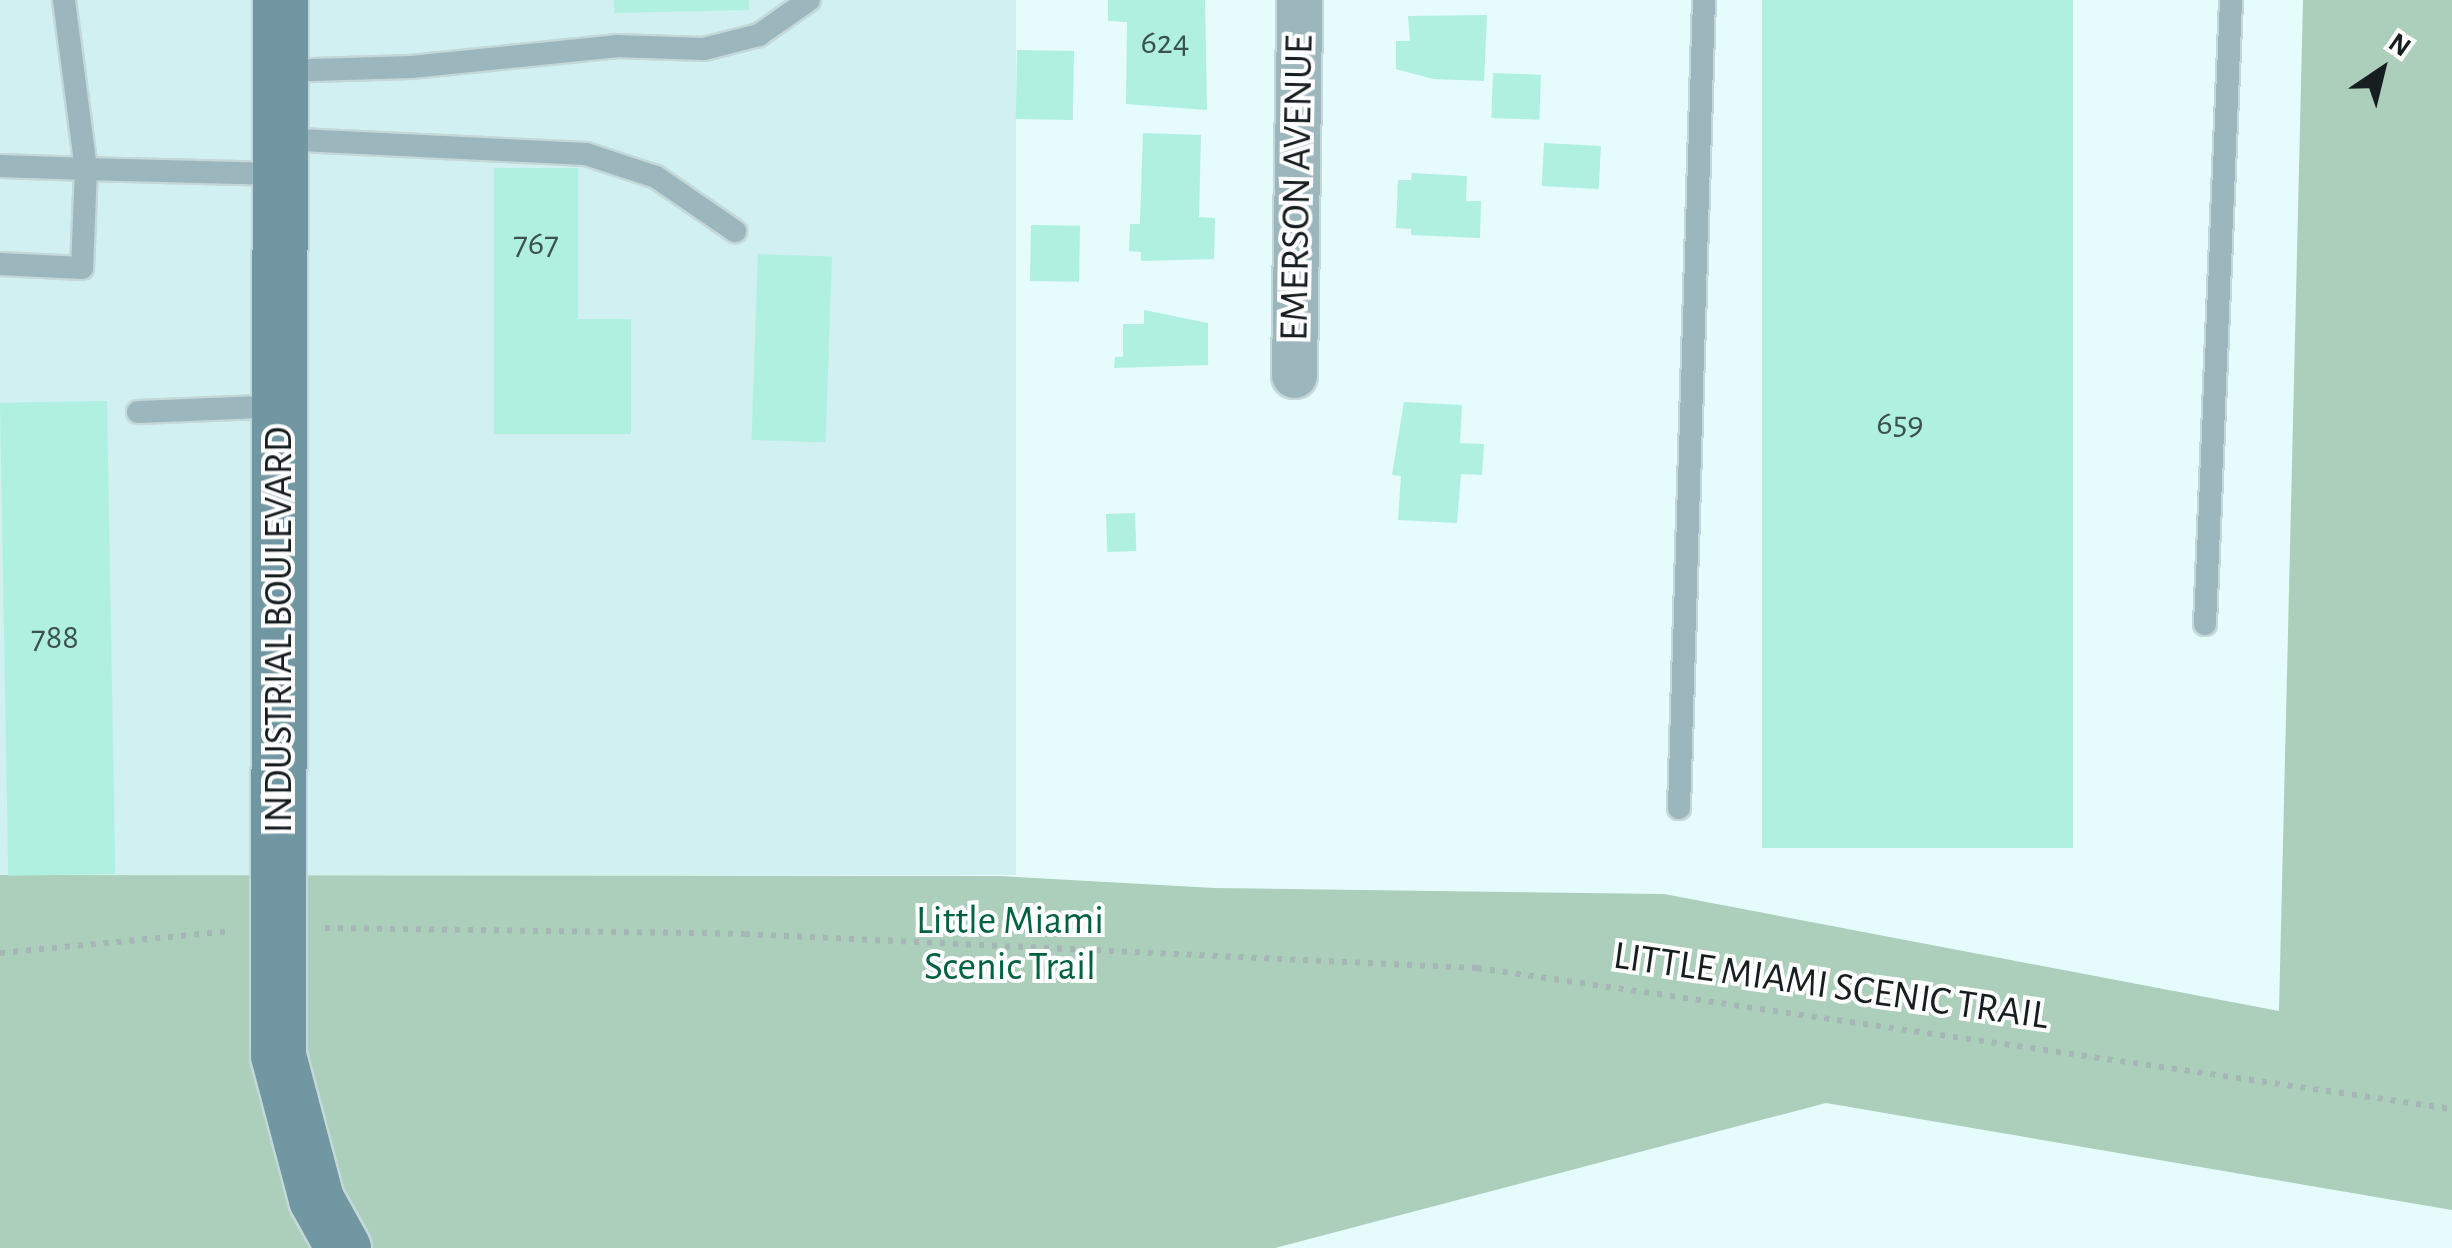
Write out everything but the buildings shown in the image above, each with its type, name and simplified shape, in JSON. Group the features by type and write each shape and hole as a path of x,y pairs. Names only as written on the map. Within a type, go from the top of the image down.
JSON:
{"street":[{"name":"INDUSTRIAL BOULEVARD","path":"280,0 278,1054 316,1198 343,1248"},
{"name":"EMERSON AVENUE","path":"1294,375 1298,0"}],"lane":[{"path":"0,264 82,268 86,169 64,0"},
{"path":"280,70 411,66 616,46 704,49 759,35 810,0"},
{"path":"1680,808 1704,0"},
{"path":"2205,624 2231,0"},
{"path":"0,166 86,169 279,157 586,154 656,177 735,231"},
{"path":"138,412 279,406"}],"path":[{"name":"LITTLE MIAMI SCENIC TRAIL","path":"0,953 278,927 744,934 1478,968 2452,1108"}],"shaded area":[{"path":"0,0 1016,0 1016,875 0,875"}],"green space":[{"name":"Little Miami Scenic Trail","path":"2303,0 2452,0 2452,1210 1826,1103 1275,1248 0,1248 0,875 999,876 1214,888 1664,894 2279,1011"}]}
